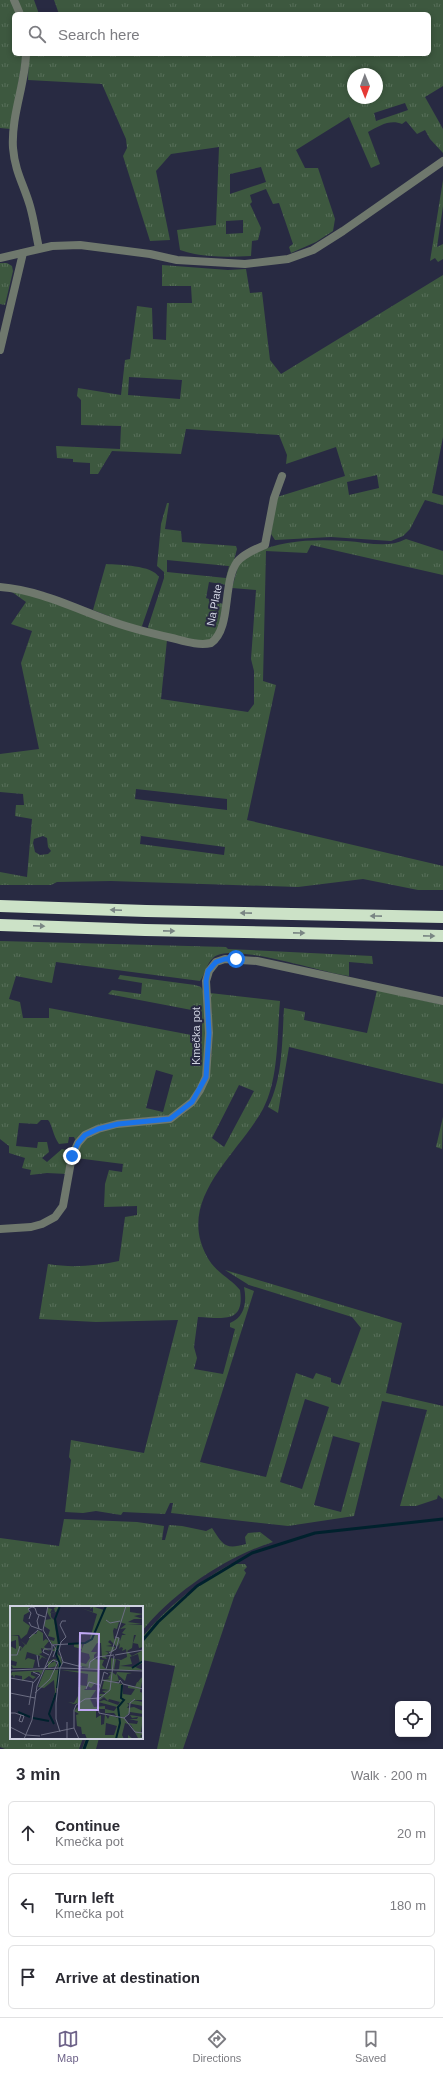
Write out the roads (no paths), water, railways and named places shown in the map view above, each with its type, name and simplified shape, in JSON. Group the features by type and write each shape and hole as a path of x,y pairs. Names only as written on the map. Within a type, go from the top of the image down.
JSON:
{"highway":[{"path":"0,906 146,912 443,917"},
{"path":"0,925 145,930 443,936"}],"street":[{"path":"14,0 19,12"},
{"path":"26,56 24,79 14,131 13,148 16,169 30,206 39,248"},
{"path":"0,258 52,246 94,246 150,254 177,260 245,264 288,259 313,250 338,235 443,161"},
{"path":"0,350 23,253"},
{"name":"Na Plate","path":"0,587 19,588 41,594 59,602 144,632 192,642 212,643 220,632 232,572 237,562 255,549 265,545 274,498 282,476"},
{"name":"Kmečka pot","path":"0,1229 31,1227 42,1224 55,1217 63,1206 72,1156 78,1143 85,1135 98,1129 118,1124 170,1119 192,1102 206,1077 209,1033 206,981 208,971 216,962 225,959 257,961 443,1001"}],"waterway":[{"path":"143,1640 158,1622 197,1586 252,1553 315,1533 443,1519"},
{"path":"84,1749 88,1739"}]}
